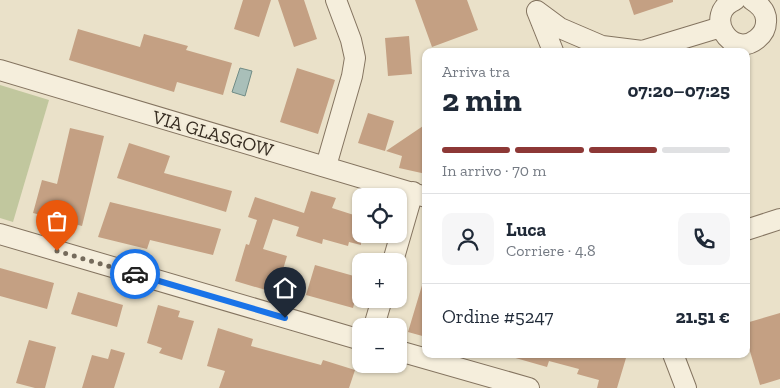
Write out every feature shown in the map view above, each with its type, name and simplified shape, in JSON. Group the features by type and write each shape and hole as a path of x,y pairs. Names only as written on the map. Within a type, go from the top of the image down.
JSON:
{"street":[{"path":"326,166 352,76 355,58 351,40 336,0"},
{"path":"735,0 725,6 722,12 720,27 728,39 734,43 748,44 755,41 764,30 773,13 763,9 752,0"},
{"path":"535,6 560,28 596,48"},
{"path":"535,6 552,48"},
{"path":"652,48 720,27"},
{"name":"VIA GLASGOW","path":"0,70 419,195"},
{"path":"396,253 419,195"},
{"path":"750,229 780,220"},
{"path":"0,234 352,337"},
{"path":"407,353 422,358"},
{"path":"424,358 529,388"},
{"path":"675,358 686,388"}],"green space":[{"path":"0,85 49,100 13,222 0,218"}],"water":[{"path":"240,68 252,71 245,96 232,92"}],"building":[{"path":"243,0 271,0 259,37 234,29"},
{"path":"278,0 304,0 317,39 294,47"},
{"path":"415,0 467,0 478,30 432,47"},
{"path":"629,0 673,0 673,2 634,15"},
{"path":"78,29 140,47 144,34 188,46 186,50 232,63 223,95 177,82 174,92 69,60"},
{"path":"409,36 412,74 388,76 385,38"},
{"path":"297,68 335,80 318,134 280,122"},
{"path":"368,113 394,121 385,151 358,143"},
{"path":"422,127 422,173 399,168 402,156 386,151"},
{"path":"70,128 104,136 82,226 33,213 42,180 57,184"},
{"path":"129,143 170,156 164,173 232,191 226,212 117,178"},
{"path":"311,191 336,198 332,208 352,214 352,243 349,242 348,246 323,239 322,244 296,236 299,227 273,219 263,249 287,256 276,293 235,281 246,244 249,245 257,220 248,217 255,197 304,213"},
{"path":"110,202 221,229 213,255 150,240 147,249 98,237"},
{"path":"315,265 352,275 352,308 306,295"},
{"path":"0,268 54,283 47,309 0,296"},
{"path":"422,285 422,336 408,332"},
{"path":"78,292 123,305 117,327 71,314"},
{"path":"158,305 180,311 178,317 194,321 182,360 159,353 162,348 147,343"},
{"path":"780,313 780,379 760,385 750,351 750,322"},
{"path":"218,328 253,339 251,346 321,365 323,360 352,369 352,373 354,373 349,388 219,388 225,371 207,366"},
{"path":"29,340 56,347 45,388 35,388 16,383"},
{"path":"111,349 125,353 114,388 82,388 92,355 108,359"},
{"path":"516,358 626,358 617,388 597,388 599,380 577,374 579,369 549,361 547,367"}],"way so far":[{"path":"57,251 135,274"}],"route":[{"path":"135,274 285,318"}]}
